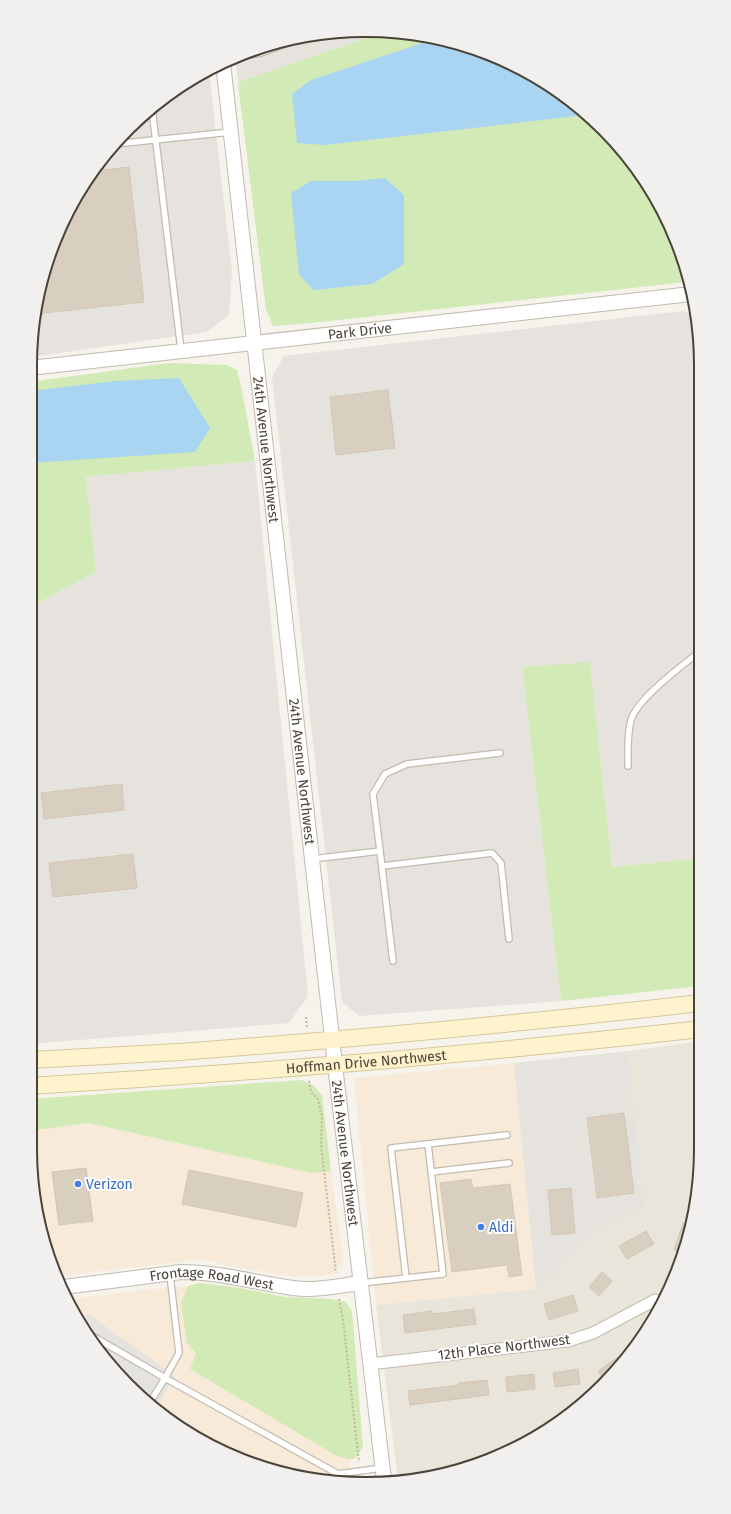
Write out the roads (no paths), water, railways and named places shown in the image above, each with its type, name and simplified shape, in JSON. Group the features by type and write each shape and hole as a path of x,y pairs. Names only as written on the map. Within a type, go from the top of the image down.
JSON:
{"main road":[{"name":"Hoffman Drive Northwest","path":"37,1060 177,1052 332,1039 479,1026 694,1004"},
{"name":"Hoffman Drive Northwest","path":"37,1086 153,1079 335,1065 587,1042 694,1030"}],"street":[{"name":"24th Avenue Northwest","path":"224,69 332,1039 383,1474"},
{"name":"Park Drive","path":"37,367 686,294"},
{"name":"Frontage Road West","path":"68,1287 193,1272 216,1274 293,1288 320,1289 360,1283"},
{"name":"12th Place Northwest","path":"370,1364 568,1341 593,1333 655,1300"}],"lane":[{"path":"153,116 181,350"},
{"path":"124,143 231,132"},
{"path":"628,766 628,737 632,718 647,696 694,656"},
{"path":"393,961 373,794 385,774 407,764 500,753"},
{"path":"312,859 380,851"},
{"path":"382,866 492,853 501,863 509,939"},
{"path":"406,1278 391,1148 507,1135"},
{"path":"360,1283 443,1274 428,1144"},
{"path":"431,1172 509,1163"},
{"path":"153,1398 180,1353 170,1274"},
{"path":"98,1340 334,1475"},
{"path":"339,1475 360,1471 383,1474"}],"water":[{"path":"424,42 471,54 511,71 548,92 578,116 325,145 297,143 292,94 311,80"},
{"path":"385,178 404,195 404,264 372,284 314,290 299,275 291,193 311,181 355,181"},
{"path":"179,378 210,428 195,452 37,463 37,390 115,381"}],"place":[{"name":"Verizon","path":"78,1184"},
{"name":"Aldi","path":"481,1227"}]}
